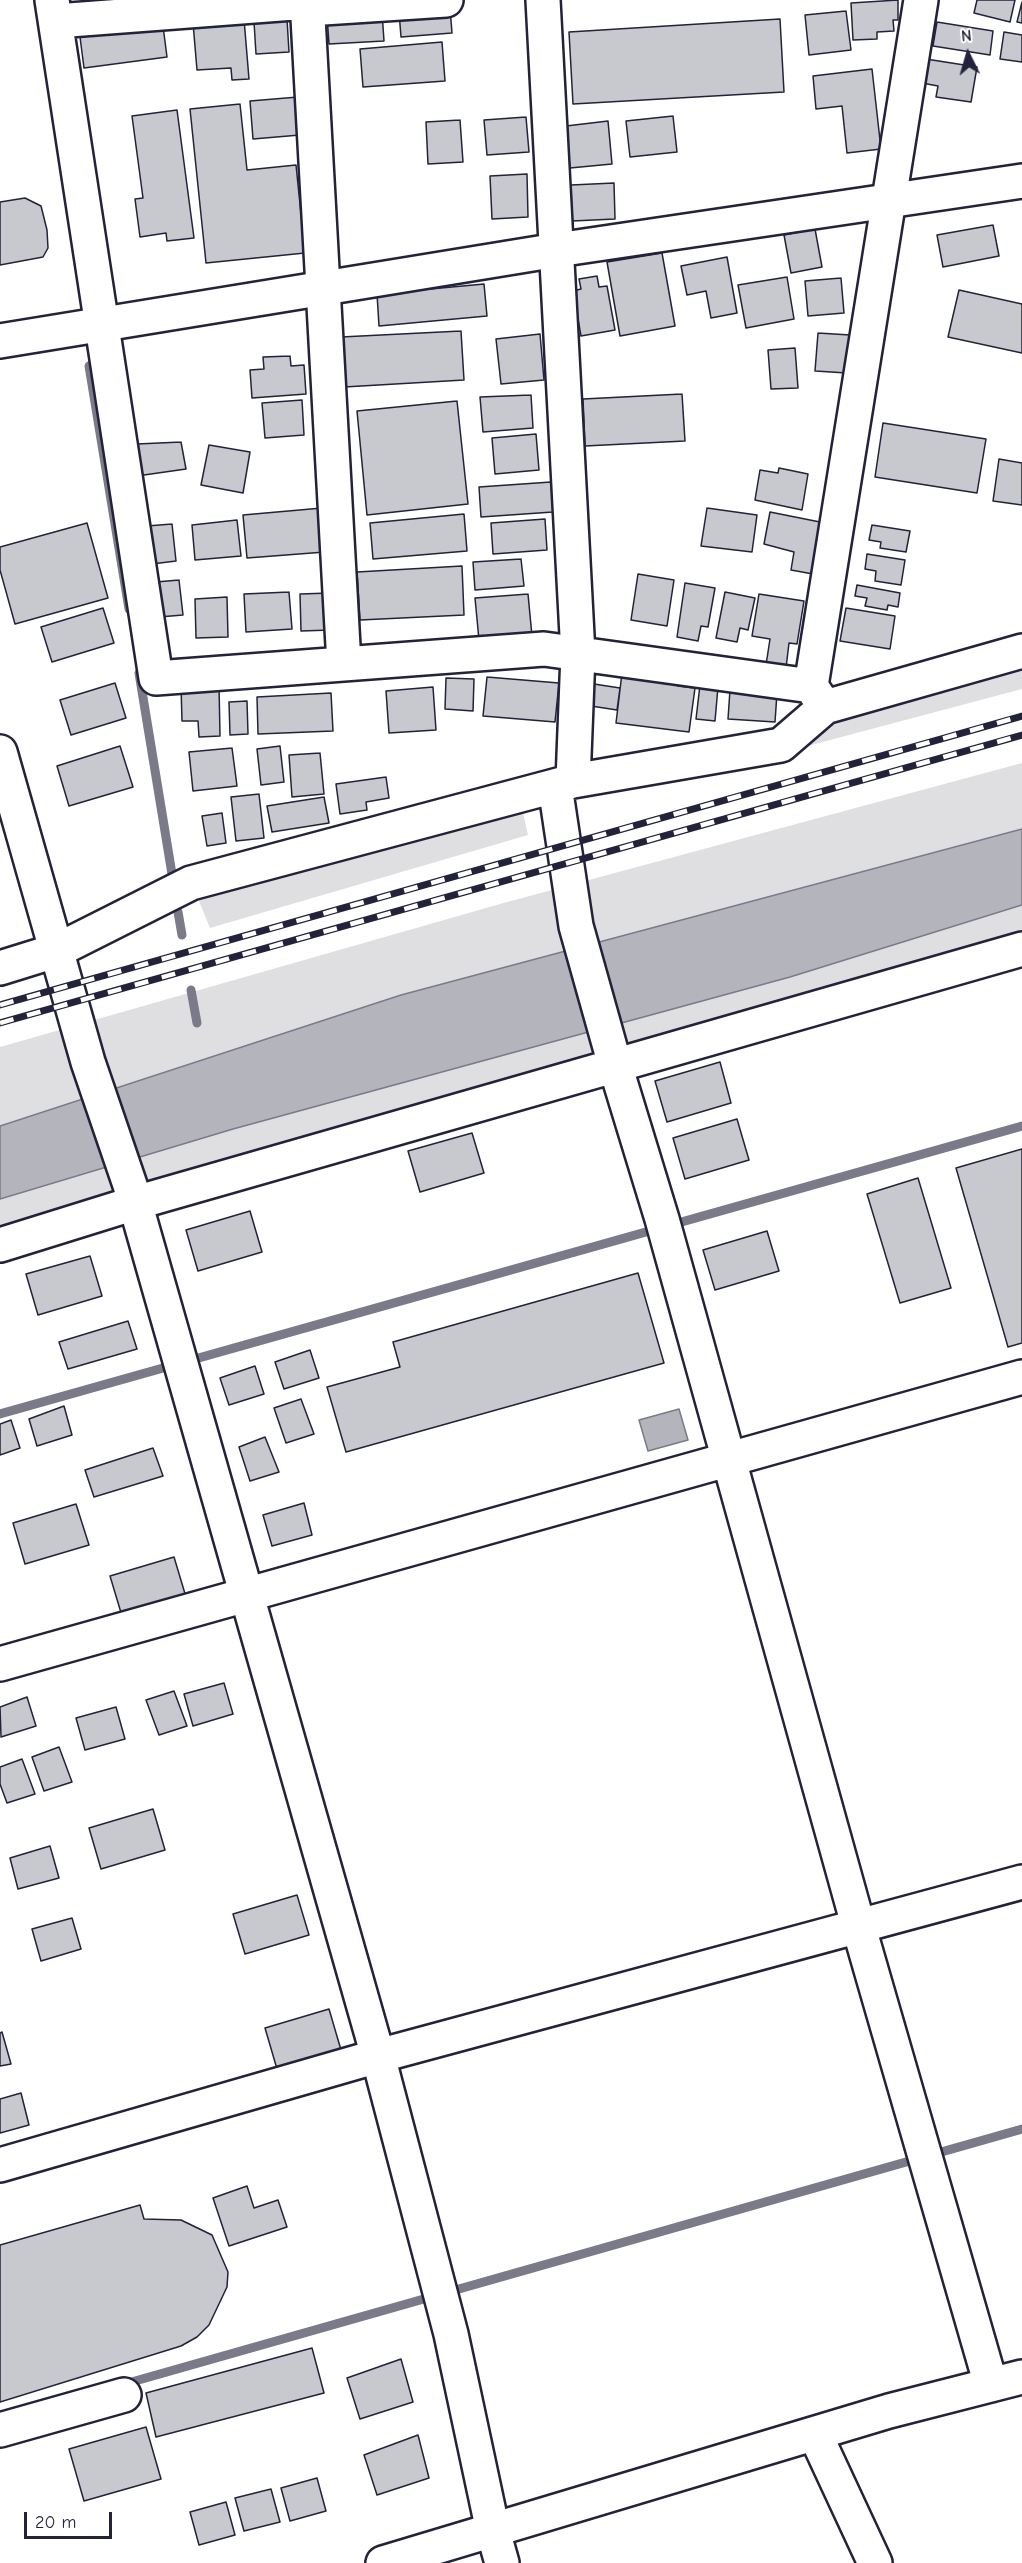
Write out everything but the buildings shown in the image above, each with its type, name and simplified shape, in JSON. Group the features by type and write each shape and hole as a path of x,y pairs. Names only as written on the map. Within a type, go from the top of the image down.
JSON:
{"street":[{"path":"446,0 54,10 156,678 544,650 578,654 818,697 1022,651"},
{"path":"543,0 578,654 564,784 576,926 664,1227 859,1928 991,2385"},
{"path":"0,968 58,950 191,883 564,784 781,745 818,697 887,203 921,0"},
{"path":"307,4 344,664"},
{"path":"0,341 557,250 887,203 1022,181"},
{"path":"0,752 88,1062 132,1194 179,1356 378,2056 440,2291 502,2563"},
{"path":"0,1245 132,1194 613,1057 1022,949"},
{"path":"0,1664 1022,1377"},
{"path":"0,2165 378,2056 859,1928 1022,1882"},
{"path":"383,2563 889,2411 1022,2377"},
{"path":"0,2430 124,2395"},
{"path":"815,2434 875,2563"}],"shaded area":[{"path":"1022,655 1022,689 800,748 825,707"},
{"path":"1022,763 1022,949 0,1245 0,1047 500,904"},
{"path":"522,808 528,835 210,928 197,896"},
{"path":"1022,829 1022,905 790,977 233,1129 0,1199 0,1126 401,995"},
{"path":"679,1409 688,1440 648,1451 639,1420"}],"waterway":[{"path":"89,366 129,609"},
{"path":"139,673 172,874"},
{"path":"178,912 182,935"},
{"path":"191,990 197,1023"},
{"path":"0,1414 1022,1126"},
{"path":"121,2385 1022,2129"}],"railway":[{"path":"0,1005 1022,716"},
{"path":"0,1023 1022,735"}]}
